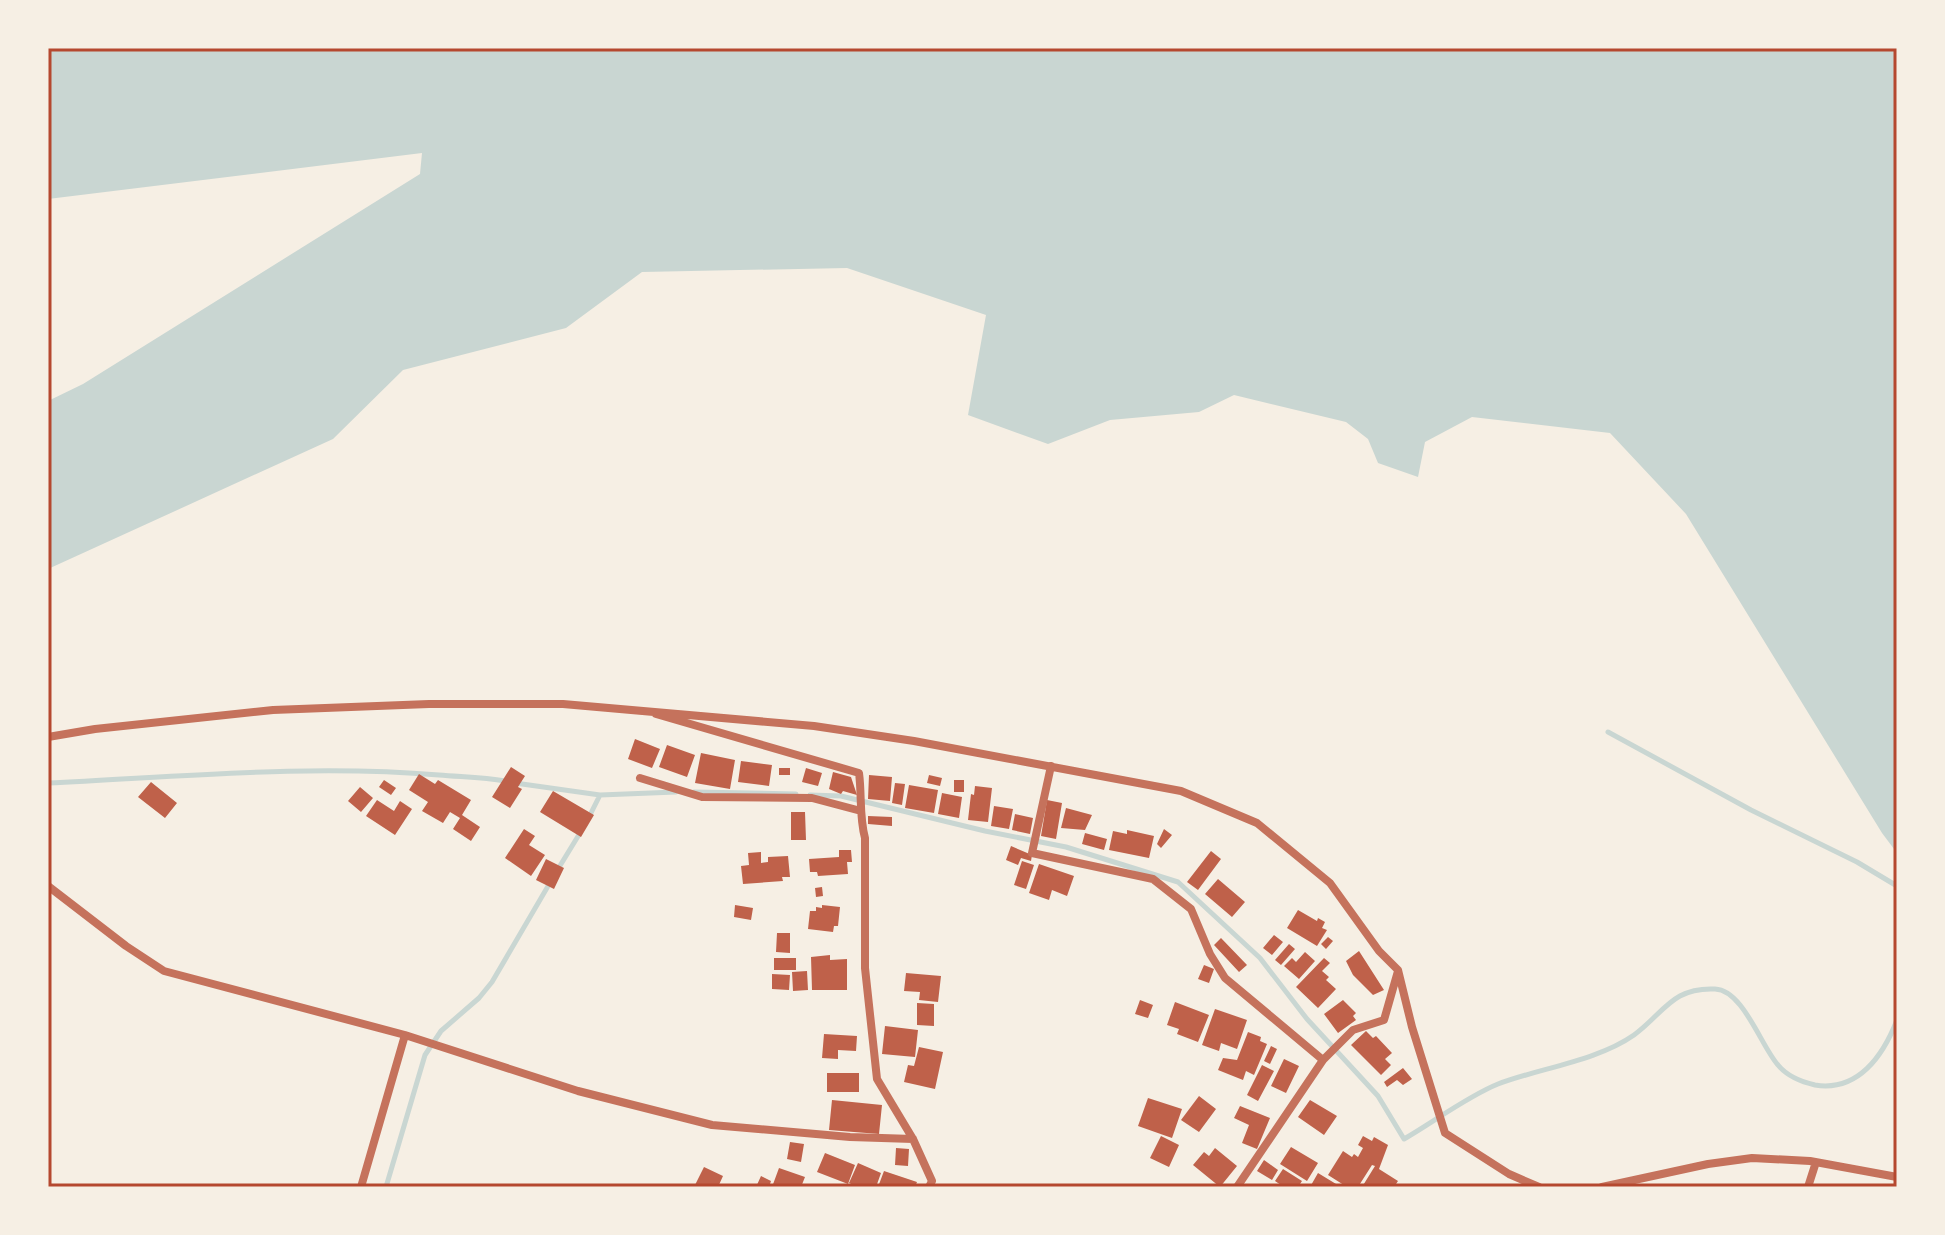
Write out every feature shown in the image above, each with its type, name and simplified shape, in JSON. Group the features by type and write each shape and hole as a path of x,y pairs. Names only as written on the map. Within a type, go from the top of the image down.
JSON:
{"street":[{"path":"48,737 273,710 429,704 563,704 814,726 1181,791 1257,823 1330,883 1379,951 1398,970 1445,1133 1509,1174 1539,1187"},
{"path":"636,708 859,773 865,838 865,968 877,1079 913,1139 932,1181 929,1187"},
{"path":"1051,766 1032,853 1153,879 1191,909 1210,954 1225,978 1323,1060"},
{"path":"640,778 702,797 812,798 861,811"},
{"path":"48,886 164,971 405,1035 578,1091 712,1125 913,1139"},
{"path":"1237,1187 1323,1060 1353,1030 1384,1020 1398,970"},
{"path":"361,1187 405,1035"},
{"path":"1602,1187 1708,1164 1752,1158 1816,1162 1897,1177"},
{"path":"1808,1187 1816,1162"}],"shaded area":[{"path":"48,48 1897,48 1897,853 1686,514 1610,433 1472,417 1425,442 1418,477 1378,463 1368,439 1346,422 1234,395 1199,412 1110,420 1048,444 968,415 986,315 847,268 642,272 566,328 403,370 333,439 48,569 48,401 83,384 420,174 422,153 48,199"}],"building":[{"path":"635,739 660,749 652,768 628,759"},
{"path":"667,745 695,755 687,777 659,767"},
{"path":"701,753 735,760 730,789 695,783"},
{"path":"741,761 772,765 769,786 738,782"},
{"path":"511,767 525,776 518,787 522,789 510,808 492,797"},
{"path":"779,768 790,768 790,775 779,775"},
{"path":"806,768 822,773 818,786 802,782"},
{"path":"833,772 851,777 857,795 829,789"},
{"path":"419,774 435,784 438,780 471,800 462,815 480,827 471,841 453,829 460,818 450,812 443,823 422,811 428,802 409,790"},
{"path":"869,775 892,777 890,801 868,799"},
{"path":"929,775 942,778 940,786 927,783"},
{"path":"384,780 396,788 391,795 379,787"},
{"path":"954,780 964,780 964,792 954,792"},
{"path":"151,782 177,803 165,818 138,797"},
{"path":"895,783 905,784 902,805 892,803"},
{"path":"909,785 938,790 934,813 905,808"},
{"path":"975,786 992,788 988,822 968,820"},
{"path":"360,787 373,798 361,812 348,801"},
{"path":"553,791 594,815 581,837 540,812"},
{"path":"942,793 962,797 959,818 938,814"},
{"path":"377,800 394,811 400,801 412,809 395,835 366,816"},
{"path":"1047,800 1062,803 1056,839 1041,836"},
{"path":"994,806 1013,809 1009,829 991,826"},
{"path":"1066,808 1092,815 1085,830 1061,828"},
{"path":"791,812 805,812 806,840 791,840"},
{"path":"1015,814 1033,818 1030,834 1012,830"},
{"path":"868,816 892,817 892,826 868,824"},
{"path":"524,829 535,836 529,845 545,855 531,876 505,858"},
{"path":"1164,829 1172,835 1161,848 1157,844"},
{"path":"1127,830 1154,836 1149,858 1109,850 1113,831 1127,834"},
{"path":"1085,833 1107,839 1104,850 1082,844"},
{"path":"1011,846 1032,855 1031,861 1021,858 1018,865 1006,860"},
{"path":"839,850 851,850 852,862 847,862 848,874 818,876 817,872 810,872 809,859 839,857"},
{"path":"1211,851 1221,859 1198,890 1187,882"},
{"path":"761,852 761,863 768,862 768,857 788,856 790,877 782,877 783,881 743,884 741,866 749,865 748,853"},
{"path":"546,859 564,868 554,889 536,880"},
{"path":"1022,861 1034,865 1026,889 1014,885"},
{"path":"1039,864 1074,876 1067,896 1052,890 1049,900 1029,893"},
{"path":"1218,879 1245,902 1232,917 1205,894"},
{"path":"822,887 823,896 816,897 815,888"},
{"path":"735,905 753,908 751,920 734,917"},
{"path":"822,905 840,907 838,926 834,926 833,932 808,929 810,911 816,911 816,907 822,908"},
{"path":"1298,910 1325,922 1322,928 1327,930 1317,946 1287,928"},
{"path":"777,933 790,933 790,953 776,952"},
{"path":"1274,935 1283,942 1272,955 1263,948"},
{"path":"1328,937 1333,941 1326,949 1321,944"},
{"path":"1221,938 1247,965 1239,972 1214,945"},
{"path":"1289,944 1295,949 1281,965 1275,960"},
{"path":"1359,951 1384,990 1373,995 1353,975 1346,961"},
{"path":"1305,952 1315,961 1299,979 1284,966 1292,958 1296,962"},
{"path":"830,955 830,960 847,959 847,990 812,990 811,957"},
{"path":"774,958 796,958 796,970 774,970"},
{"path":"1324,958 1330,963 1322,971 1336,989 1318,1008 1296,987"},
{"path":"1204,965 1214,969 1209,983 1198,979"},
{"path":"807,971 808,990 793,991 792,972"},
{"path":"906,973 941,976 938,1002 919,1000 920,992 904,991"},
{"path":"772,974 790,975 789,990 772,989"},
{"path":"1140,1000 1153,1005 1148,1018 1135,1014"},
{"path":"1343,1000 1356,1013 1353,1016 1356,1020 1338,1033 1324,1014"},
{"path":"1175,1002 1209,1015 1198,1042 1177,1034 1179,1029 1167,1025"},
{"path":"917,1003 934,1004 934,1026 917,1025"},
{"path":"1215,1009 1247,1020 1237,1049 1221,1043 1219,1051 1202,1045"},
{"path":"885,1026 918,1030 915,1057 882,1054"},
{"path":"1366,1031 1373,1038 1376,1036 1392,1053 1385,1059 1391,1065 1381,1075 1351,1045"},
{"path":"1248,1032 1261,1037 1260,1041 1267,1044 1254,1075 1246,1071 1243,1080 1218,1070 1223,1058 1237,1060"},
{"path":"824,1034 857,1036 856,1051 838,1050 838,1059 822,1058"},
{"path":"1271,1046 1277,1049 1270,1064 1264,1061"},
{"path":"919,1047 943,1052 935,1089 904,1082 908,1065 914,1066"},
{"path":"1284,1059 1299,1066 1286,1093 1271,1086"},
{"path":"1262,1065 1274,1071 1258,1101 1247,1095"},
{"path":"1403,1068 1412,1079 1403,1085 1397,1080 1387,1087 1384,1082"},
{"path":"827,1073 859,1073 859,1092 827,1092"},
{"path":"1199,1096 1216,1109 1199,1132 1181,1120"},
{"path":"1148,1098 1182,1109 1172,1138 1138,1126"},
{"path":"832,1100 882,1105 879,1134 829,1130"},
{"path":"1310,1100 1337,1116 1324,1135 1298,1117"},
{"path":"1240,1106 1270,1118 1257,1149 1242,1143 1249,1125 1234,1118"},
{"path":"1161,1136 1179,1145 1169,1167 1150,1158"},
{"path":"1363,1136 1372,1141 1374,1137 1388,1145 1379,1169 1398,1181 1394,1187 1362,1187 1375,1166 1372,1165 1358,1187 1347,1187 1328,1175 1343,1151 1358,1157 1363,1148 1358,1145"},
{"path":"790,1142 804,1144 801,1162 787,1159"},
{"path":"1291,1147 1318,1163 1307,1181 1280,1164"},
{"path":"896,1148 909,1149 908,1166 895,1165"},
{"path":"1215,1148 1237,1166 1220,1187 1193,1165 1204,1152 1209,1156"},
{"path":"825,1153 855,1165 848,1184 817,1172"},
{"path":"1264,1160 1278,1170 1272,1180 1257,1171"},
{"path":"858,1163 881,1173 876,1187 858,1187 849,1183"},
{"path":"704,1167 723,1176 718,1187 694,1187"},
{"path":"779,1168 805,1177 801,1187 772,1187"},
{"path":"1283,1169 1302,1181 1298,1187 1284,1187 1275,1181"},
{"path":"884,1171 917,1182 915,1187 878,1187"},
{"path":"1318,1173 1341,1187 1310,1187"},
{"path":"761,1176 771,1181 769,1187 756,1187"}],"waterway":[{"path":"1608,732 1897,886"},
{"path":"48,783 341,771 505,781"},
{"path":"515,783 600,795 676,792"},
{"path":"694,792 796,794"},
{"path":"589,817 600,795"},
{"path":"810,795 841,796 1066,847 1178,882 1260,958 1307,1019 1378,1096 1404,1139 1486,1089 1586,1058 1619,1044 1688,992 1715,989 1725,992 1743,1008 1782,1069 1795,1078 1815,1085 1844,1083 1867,1069 1884,1046 1897,1020"},
{"path":"558,869 580,833"},
{"path":"386,1187 425,1055 441,1031 479,998 492,982 551,881"}]}
